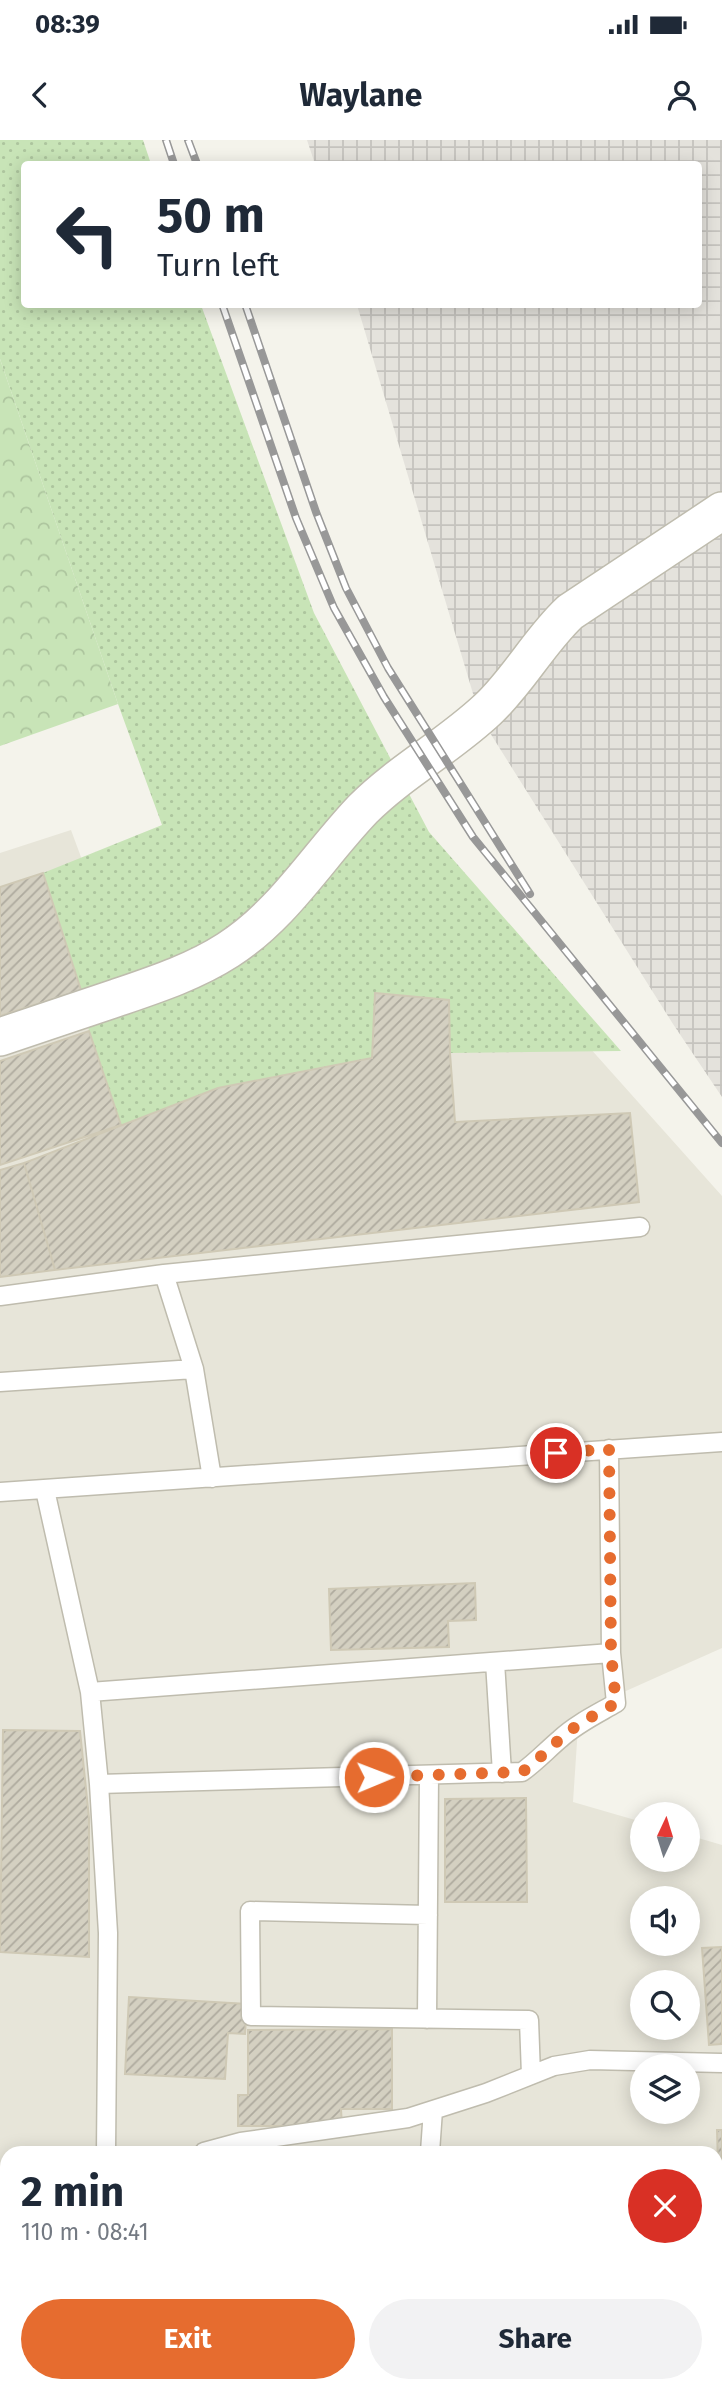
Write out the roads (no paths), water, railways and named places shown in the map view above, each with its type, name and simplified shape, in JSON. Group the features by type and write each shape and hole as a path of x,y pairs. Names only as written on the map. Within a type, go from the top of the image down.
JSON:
{"street":[{"path":"0,1037 155,985 205,963 245,938 281,907 362,810 488,709 512,683 551,631 570,612 722,511"}],"lane":[{"path":"0,1296 164,1275 640,1227"},
{"path":"164,1275 194,1369 212,1478"},
{"path":"0,1382 194,1369"},
{"path":"0,1492 722,1442"},
{"path":"99,1784 522,1772 541,1759 560,1738 616,1703 611,1653 609,1449"},
{"path":"45,1489 90,1692 99,1784 108,1933 106,2146"},
{"path":"90,1692 611,1653"},
{"path":"495,1662 502,1773"},
{"path":"428,2019 429,1775"},
{"path":"428,1915 250,1911 251,2016 529,2020 531,2075"},
{"path":"226,2146 408,2118 554,2066 590,2060 722,2063"},
{"path":"430,2146 433,2110"}],"railway":[{"path":"166,140 173,161"},
{"path":"188,140 196,161"},
{"path":"223,308 296,518 334,608 384,697 473,837 722,1143"},
{"path":"246,308 316,512 346,588 388,668 530,894"}]}
